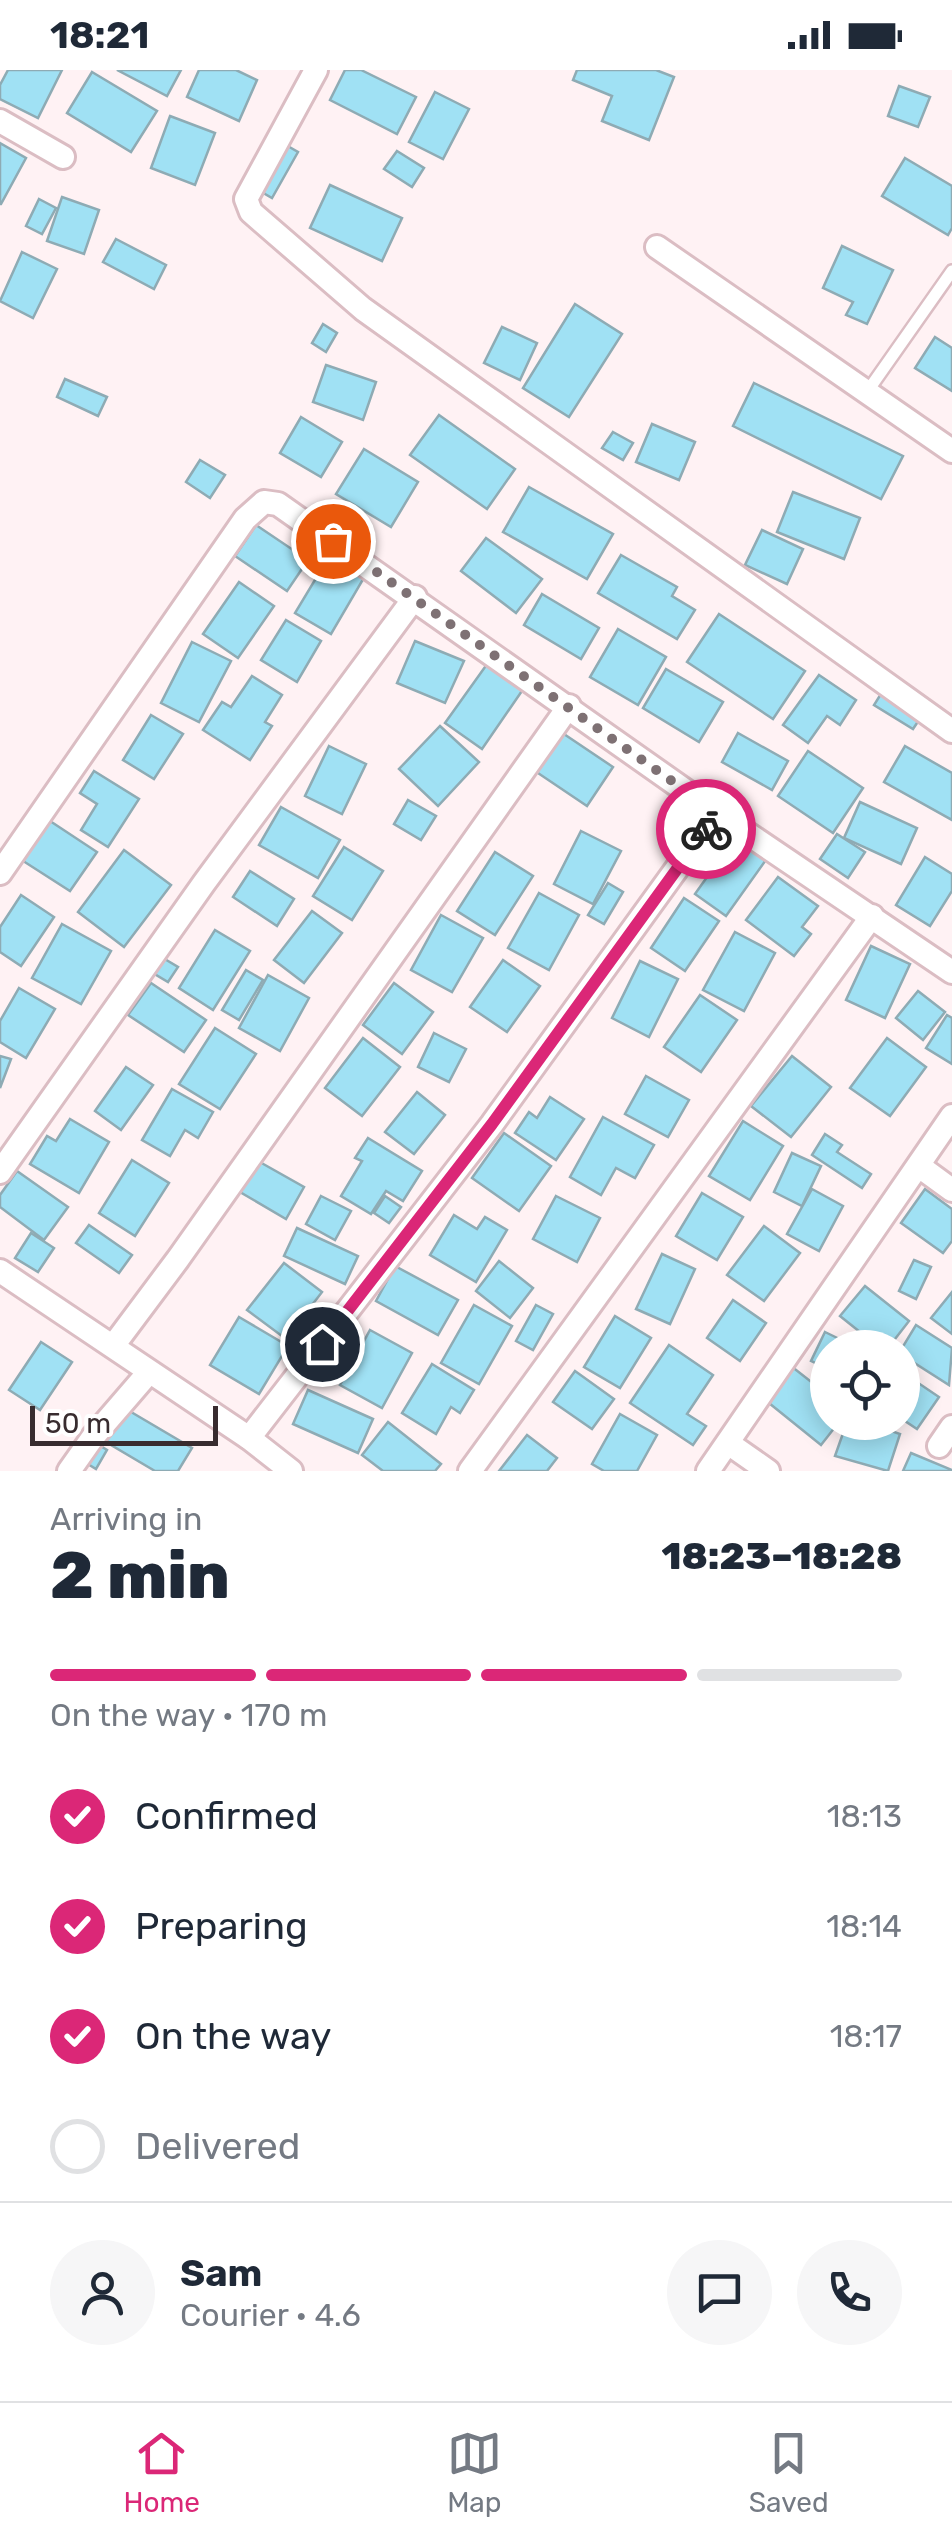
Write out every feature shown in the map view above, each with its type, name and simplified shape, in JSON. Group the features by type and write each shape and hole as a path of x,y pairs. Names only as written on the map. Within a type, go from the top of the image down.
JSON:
{"street":[{"path":"316,70 246,199 251,212 364,309 952,731"},
{"path":"0,120 63,157"},
{"path":"657,247 952,451"},
{"path":"0,873 255,506 264,502 278,504 415,597 717,813 952,972"},
{"path":"0,1172 204,883 415,597"},
{"path":"113,1346 570,706"},
{"path":"249,1438 492,1124 717,813"},
{"path":"470,1471 872,916"},
{"path":"708,1471 952,1116"},
{"path":"919,1166 952,1190"},
{"path":"0,1271 249,1438 291,1471"},
{"path":"69,1471 92,1437 150,1372"},
{"path":"728,1443 768,1471"}],"lane":[{"path":"867,392 952,272"}],"building":[{"path":"8,70 62,70 38,118 0,99 0,85"},
{"path":"117,70 181,70 167,96"},
{"path":"199,70 236,70 257,80 239,121 187,97"},
{"path":"345,70 361,70 416,97 397,134 330,100"},
{"path":"577,70 656,70 674,77 649,140 602,121 612,96 573,80"},
{"path":"92,72 157,111 131,152 67,113"},
{"path":"899,86 930,97 918,127 888,116"},
{"path":"435,92 469,109 443,159 409,142"},
{"path":"170,116 215,133 195,185 151,168"},
{"path":"279,141 298,152 272,198 253,187"},
{"path":"0,143 26,158 1,204 0,204"},
{"path":"397,151 424,168 412,187 384,169"},
{"path":"905,158 952,186 952,228 948,235 882,196"},
{"path":"330,185 402,218 382,261 310,228"},
{"path":"62,197 99,210 84,254 47,241"},
{"path":"39,199 56,208 42,234 26,226"},
{"path":"116,239 166,265 154,289 103,262"},
{"path":"842,246 893,270 867,324 846,315 853,302 823,288"},
{"path":"22,252 57,269 33,318 0,301"},
{"path":"575,304 622,334 569,417 523,388"},
{"path":"323,324 337,333 326,352 312,343"},
{"path":"502,327 537,343 520,380 484,363"},
{"path":"935,337 952,348 952,391 915,368"},
{"path":"326,365 376,382 363,420 313,402"},
{"path":"65,379 107,397 98,416 57,397"},
{"path":"754,383 903,456 881,499 733,426"},
{"path":"439,415 515,469 487,509 410,455"},
{"path":"301,417 342,442 321,477 280,453"},
{"path":"652,424 695,442 679,480 636,462"},
{"path":"613,432 633,443 623,460 602,448"},
{"path":"364,449 418,482 391,527 336,494"},
{"path":"200,460 225,475 210,498 186,482"},
{"path":"529,487 613,534 587,579 503,532"},
{"path":"793,492 860,518 844,559 777,532"},
{"path":"256,525 308,560 287,591 235,556"},
{"path":"762,530 803,549 787,584 745,565"},
{"path":"486,538 542,579 516,613 461,571"},
{"path":"330,555 365,576 331,634 295,613"},
{"path":"621,555 677,587 672,596 695,610 677,639 598,593"},
{"path":"239,582 274,606 238,658 203,634"},
{"path":"542,594 599,628 581,659 524,625"},
{"path":"719,614 805,671 773,719 687,662"},
{"path":"286,620 321,641 297,682 261,660"},
{"path":"618,629 666,657 638,705 590,677"},
{"path":"415,641 464,661 445,703 397,683"},
{"path":"192,642 231,661 199,722 161,703"},
{"path":"490,660 526,685 482,749 445,723"},
{"path":"666,669 723,702 699,742 643,708"},
{"path":"819,675 856,700 840,725 827,716 808,743 783,725"},
{"path":"252,676 282,695 265,722 272,726 250,760 203,730 222,702 231,707"},
{"path":"884,689 923,714 913,729 874,705"},
{"path":"151,715 183,734 154,779 123,760"},
{"path":"440,726 479,762 438,806 399,769"},
{"path":"555,728 613,767 587,806 529,767"},
{"path":"738,733 788,761 772,790 722,762"},
{"path":"329,746 366,764 342,814 305,796"},
{"path":"905,746 952,773 952,820 884,782"},
{"path":"808,751 863,788 833,833 778,796"},
{"path":"94,771 139,799 108,847 81,830 97,804 80,793"},
{"path":"408,800 436,816 421,840 394,824"},
{"path":"860,802 917,828 901,864 844,838"},
{"path":"281,807 340,840 318,878 259,845"},
{"path":"47,819 97,852 70,891 20,859"},
{"path":"581,831 621,851 593,904 554,884"},
{"path":"837,834 865,852 848,878 820,859"},
{"path":"737,835 768,857 726,916 695,894"},
{"path":"344,847 383,871 352,920 313,896"},
{"path":"124,850 171,885 124,947 78,912"},
{"path":"495,852 533,876 495,935 457,911"},
{"path":"925,857 952,874 952,891 930,926 896,905"},
{"path":"250,871 294,899 277,926 233,897"},
{"path":"778,877 818,906 802,927 811,934 794,956 746,920"},
{"path":"608,883 623,892 604,924 588,915"},
{"path":"539,893 579,915 549,970 508,948"},
{"path":"21,895 54,917 21,966 0,952 0,927"},
{"path":"684,898 719,921 685,971 651,948"},
{"path":"312,911 342,933 304,983 274,960"},
{"path":"441,915 483,938 452,992 411,970"},
{"path":"62,924 111,951 81,1004 32,978"},
{"path":"215,930 250,951 213,1010 179,988"},
{"path":"735,932 775,953 744,1011 703,990"},
{"path":"871,946 910,964 885,1018 846,1000"},
{"path":"163,958 178,967 168,982 153,973"},
{"path":"503,960 540,986 507,1032 470,1007"},
{"path":"640,961 678,979 649,1037 612,1018"},
{"path":"246,970 263,980 239,1020 222,1010"},
{"path":"268,975 309,998 280,1051 239,1028"},
{"path":"151,983 206,1020 184,1052 128,1015"},
{"path":"394,983 433,1012 402,1054 363,1025"},
{"path":"19,988 55,1009 26,1058 0,1042 0,1021"},
{"path":"918,991 945,1012 923,1040 896,1018"},
{"path":"700,995 737,1020 701,1072 664,1047"},
{"path":"947,1015 952,1018 952,1064 926,1048"},
{"path":"215,1028 256,1054 220,1109 179,1084"},
{"path":"434,1033 466,1049 449,1082 418,1067"},
{"path":"363,1038 400,1067 362,1116 325,1088"},
{"path":"887,1038 926,1067 890,1116 850,1088"},
{"path":"0,1056 11,1059 0,1088"},
{"path":"792,1056 831,1087 791,1137 751,1106"},
{"path":"126,1067 153,1085 121,1130 95,1111"},
{"path":"646,1076 689,1100 668,1137 625,1114"},
{"path":"172,1089 213,1112 198,1138 185,1130 170,1156 142,1140"},
{"path":"417,1092 445,1115 414,1154 385,1132"},
{"path":"550,1097 584,1119 556,1160 515,1133 529,1112 537,1118"},
{"path":"603,1117 654,1145 635,1178 616,1168 601,1195 570,1177"},
{"path":"70,1119 109,1142 79,1193 30,1164 47,1136 56,1141"},
{"path":"743,1121 783,1146 750,1200 709,1176"},
{"path":"504,1133 551,1166 519,1211 472,1178"},
{"path":"825,1134 842,1145 837,1152 871,1174 862,1188 812,1155"},
{"path":"368,1138 422,1171 403,1201 386,1191 371,1214 341,1196 362,1161 355,1158"},
{"path":"792,1153 821,1166 802,1206 774,1192"},
{"path":"132,1160 169,1183 135,1236 99,1213"},
{"path":"258,1161 304,1187 286,1219 240,1192"},
{"path":"17,1171 68,1207 44,1240 0,1207 0,1195"},
{"path":"812,1189 843,1206 819,1251 787,1234"},
{"path":"925,1189 952,1209 952,1241 943,1253 901,1223"},
{"path":"702,1193 743,1217 717,1260 676,1236"},
{"path":"321,1196 351,1211 335,1240 306,1224"},
{"path":"385,1196 401,1207 389,1223 374,1213"},
{"path":"556,1196 600,1218 577,1262 533,1239"},
{"path":"454,1215 477,1229 485,1217 507,1230 476,1282 430,1255"},
{"path":"89,1225 132,1255 119,1273 76,1243"},
{"path":"764,1226 800,1253 764,1301 727,1275"},
{"path":"297,1228 358,1256 345,1284 284,1256"},
{"path":"31,1233 54,1248 38,1272 15,1258"},
{"path":"662,1254 695,1269 670,1324 636,1309"},
{"path":"914,1260 931,1267 916,1299 899,1291"},
{"path":"499,1261 533,1288 510,1318 476,1291"},
{"path":"284,1263 322,1292 286,1339 247,1310"},
{"path":"395,1266 458,1300 438,1335 376,1301"},
{"path":"865,1286 909,1321 902,1330 858,1330 840,1316"},
{"path":"952,1292 952,1334 931,1318"},
{"path":"733,1300 766,1323 740,1361 707,1338"},
{"path":"474,1305 512,1326 479,1384 441,1363"},
{"path":"536,1305 553,1314 533,1350 516,1341"},
{"path":"615,1316 651,1338 620,1388 584,1367"},
{"path":"239,1317 288,1346 259,1394 210,1365"},
{"path":"916,1325 952,1348 949,1385 920,1366 920,1330 913,1330"},
{"path":"370,1330 412,1353 382,1408 340,1385"},
{"path":"41,1342 72,1362 40,1410 9,1390"},
{"path":"669,1345 713,1375 687,1414 706,1426 693,1445 630,1403"},
{"path":"432,1364 474,1390 460,1413 451,1407 436,1434 402,1413"},
{"path":"791,1366 810,1381 810,1436 764,1399"},
{"path":"575,1371 614,1399 592,1429 553,1402"},
{"path":"920,1384 939,1397 920,1425"},
{"path":"308,1390 373,1419 358,1453 293,1424"},
{"path":"126,1409 192,1448 178,1471 155,1471 106,1442"},
{"path":"620,1414 657,1435 637,1471 604,1471 592,1464"},
{"path":"388,1422 441,1464 435,1471 383,1471 362,1455"},
{"path":"527,1435 557,1458 547,1471 499,1471"},
{"path":"841,1440 898,1440 888,1471 835,1456"},
{"path":"94,1442 107,1450 96,1469 83,1461"},
{"path":"911,1453 952,1470 952,1471 903,1471"}],"way so far":[{"path":"333,541 717,813 706,829"}],"route":[{"path":"322,1344 492,1124 706,829"}]}
